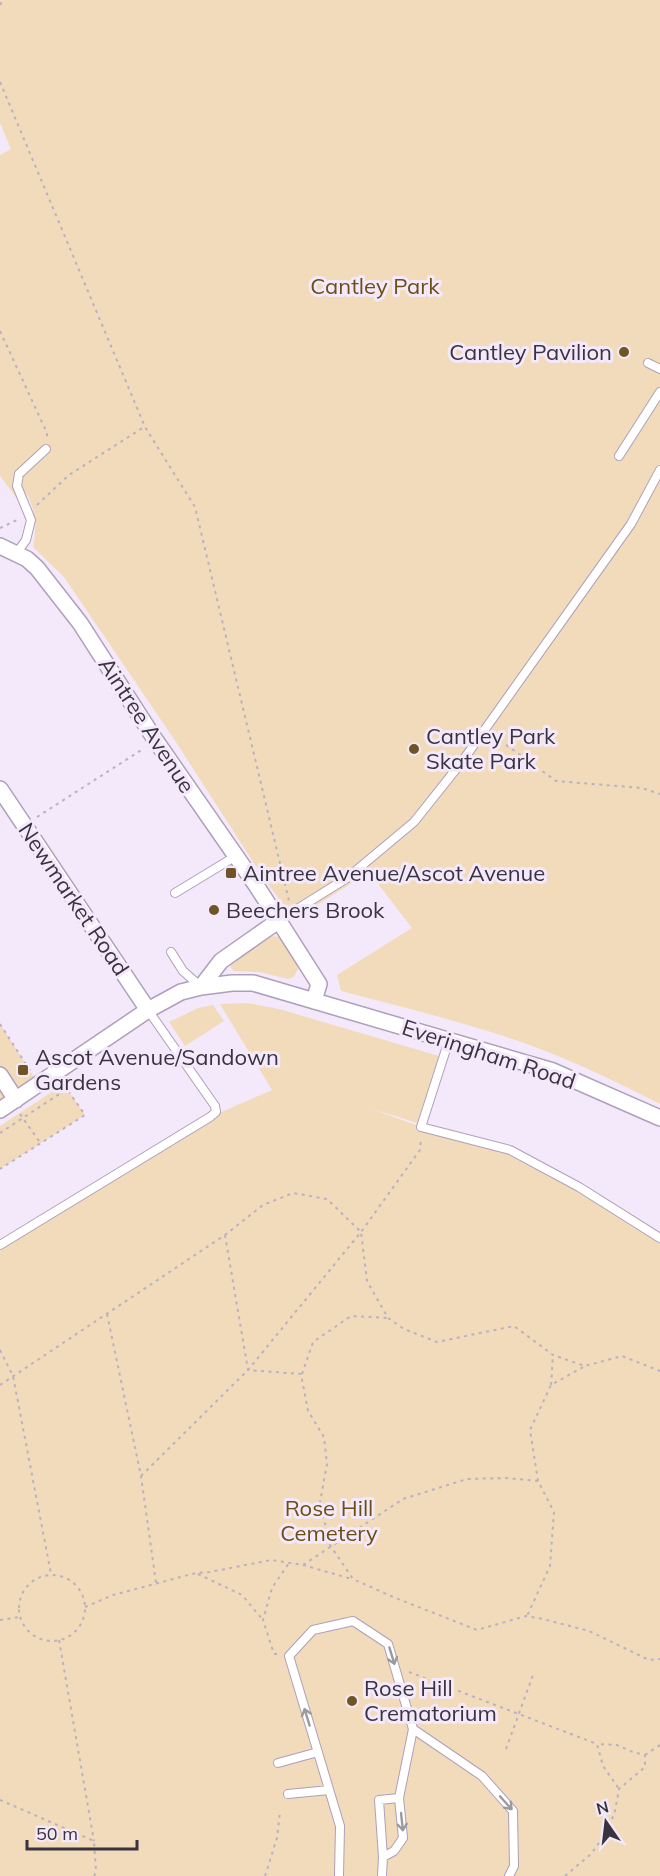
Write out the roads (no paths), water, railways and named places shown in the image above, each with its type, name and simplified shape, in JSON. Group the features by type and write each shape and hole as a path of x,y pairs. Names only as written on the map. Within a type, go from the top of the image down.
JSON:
{"street":[{"name":"Aintree Avenue","path":"0,546 27,559 37,568 80,623 156,741 236,856 285,917 319,984 314,1001"},
{"name":"Newmarket Road","path":"0,789 148,1010"},
{"path":"201,987 221,961 285,917"},
{"name":"Everingham Road","path":"9,1104 148,1010 181,992 232,983 253,983 554,1071 660,1118"},
{"path":"0,1075 9,1104"}],"lane":[{"path":"648,363 660,369"},
{"path":"619,456 660,392"},
{"path":"16,554 26,540 31,520 17,486 20,474 46,449"},
{"path":"285,917 346,878 414,822 461,763 631,524 660,470"},
{"path":"175,893 236,856"},
{"path":"171,952 183,971 201,987"},
{"path":"0,1245 216,1112 215,1106 148,1010"},
{"path":"449,1040 421,1127 510,1150 588,1193 660,1238"},
{"path":"344,1876 340,1826 289,1656 313,1630 353,1621 388,1644 413,1729 399,1798 404,1838 394,1851 383,1857"},
{"path":"413,1729 482,1776 513,1811 514,1866 509,1876"},
{"path":"278,1763 318,1752"},
{"path":"288,1794 330,1790"},
{"path":"382,1876 379,1800 399,1798"},
{"path":"339,1876 340,1826"}],"place":[{"name":"Cantley Pavilion","path":"624,352"},
{"name":"Cantley Park Skate Park","path":"414,749"},
{"name":"Aintree Avenue/Ascot Avenue","path":"231,873"},
{"name":"Beechers Brook","path":"214,910"},
{"name":"Ascot Avenue/Sandown Gardens","path":"23,1070"},
{"name":"Rose Hill Crematorium","path":"352,1701"}],"park label":[{"name":"Cantley Park","path":"375,286"},
{"name":"Rose Hill Cemetery","path":"329,1520"}]}
